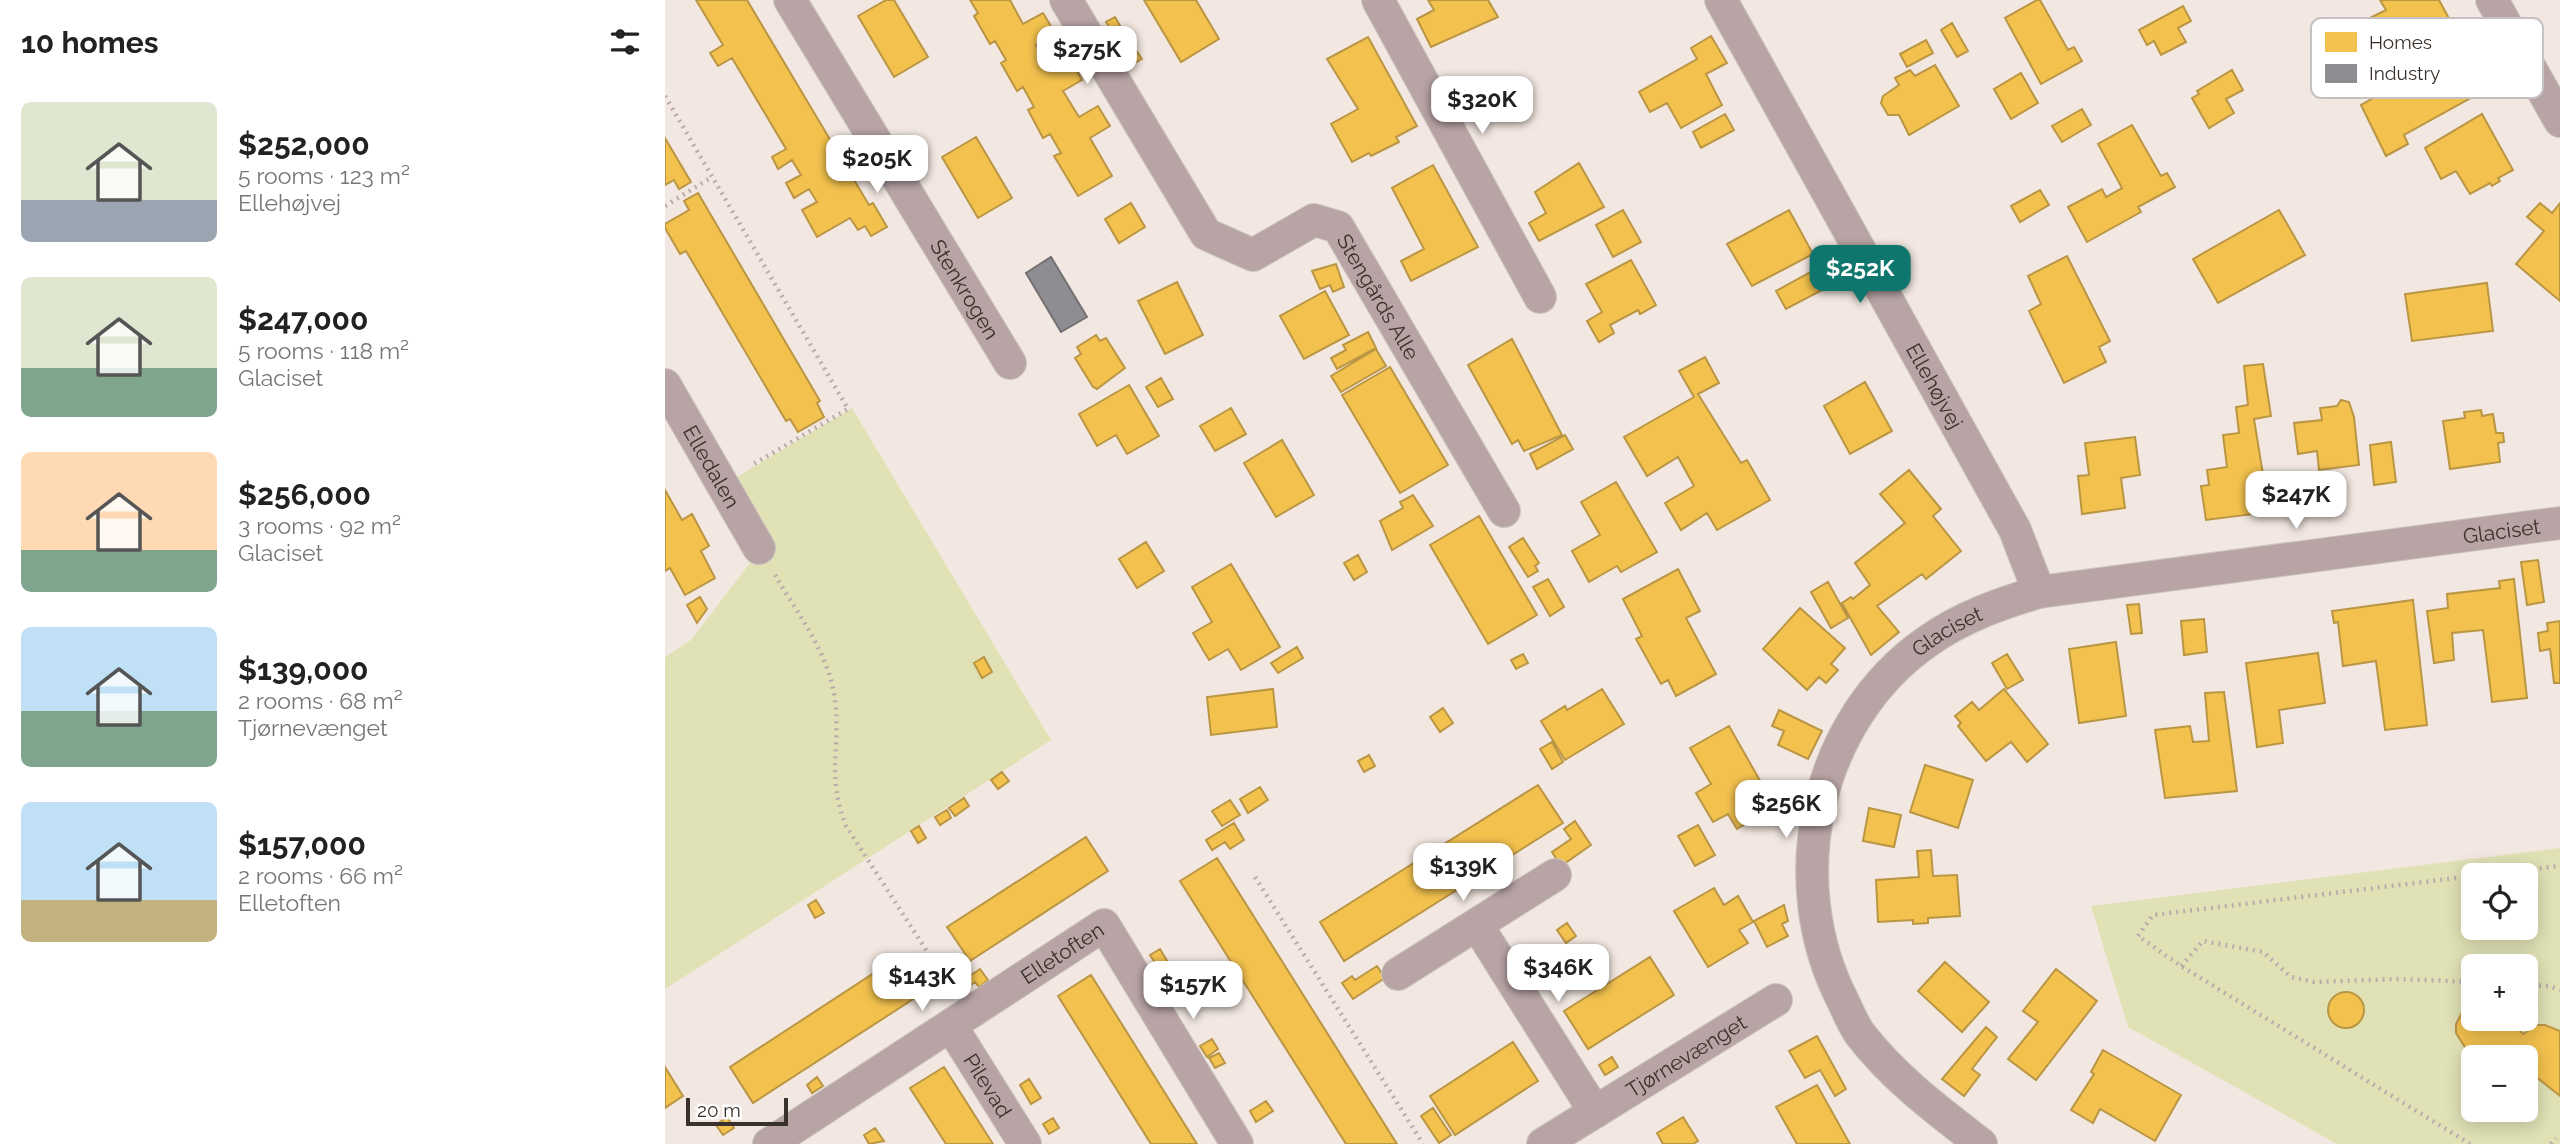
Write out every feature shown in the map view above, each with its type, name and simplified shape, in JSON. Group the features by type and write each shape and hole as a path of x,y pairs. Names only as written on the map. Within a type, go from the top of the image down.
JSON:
{"street":[{"name":"Stenkrogen","path":"790,0 1010,363"},
{"name":"Stengårds Alle","path":"1066,0 1206,234 1253,255 1314,220 1338,227 1504,511"},
{"path":"1378,0 1540,297"},
{"name":"Ellehøjvej","path":"1721,0 2015,530 2039,592"},
{"path":"2492,0 2502,18"},
{"path":"2543,91 2560,121"},
{"name":"Elledalen","path":"665,385 759,548"},
{"name":"Glaciset","path":"1981,1144 1903,1083 1859,1032 1828,971 1813,911 1811,850 1822,790 1846,733 1881,683 1927,642 1970,617 2039,592 2560,523"},
{"path":"1398,974 1555,875"},
{"name":"Elletoften","path":"769,1144 1104,925 1237,1144"},
{"path":"1477,925 1595,1112"},
{"name":"Tjørnevænget","path":"1543,1144 1776,1000"},
{"name":"Pilevad","path":"959,1020 1024,1144"}],"path":[{"path":"665,96 848,409 722,483"},
{"path":"665,206 712,177"},
{"path":"759,548 829,673 837,730 833,774 835,800 846,826 959,1020"},
{"path":"2538,869 2560,866"},
{"path":"1255,877 1423,1144"},
{"path":"2461,877 2153,915 2138,936 2181,966 2470,1144"},
{"path":"2181,966 2203,941 2263,952 2291,977 2314,982 2400,979 2461,982"},
{"path":"2538,986 2560,988"},
{"path":"2551,1144 2556,1138"}],"green space":[{"path":"852,408 1051,740 665,989 665,657 691,640 753,559 715,490"},
{"path":"2560,848 2560,1144 2337,1144 2128,1027 2091,906"}],"building: Homes":[{"path":"696,0 747,0 869,205 873,203 887,227 871,236 865,226 858,230 850,218 817,237 802,210 817,202 809,189 794,198 786,183 801,175 792,160 778,169 772,157 786,149 732,58 718,66 710,53 723,45"},
{"path":"886,0 894,0 928,57 894,77 858,16"},
{"path":"970,0 1010,0 1023,24 1043,13 1055,33 1036,45 1051,71 1070,59 1082,80 1063,91 1079,117 1098,106 1110,126 1090,138 1112,176 1078,196 1054,156 1061,153 1050,134 1043,138 1028,110 1034,107 1023,87 1017,91 1001,63 1006,60 995,41 990,44 974,16 978,13"},
{"path":"1144,0 1196,0 1219,39 1181,62"},
{"path":"1428,0 1488,0 1498,17 1431,47 1417,19 1434,10"},
{"path":"2040,0 2068,50 2074,47 2082,61 2041,84 2005,18"},
{"path":"2380,0 2439,0 2449,18 2370,18 2386,10"},
{"path":"2183,6 2191,21 2178,28 2186,42 2161,55 2154,41 2147,45 2139,30"},
{"path":"1115,17 1123,31 1114,36 1106,22"},
{"path":"1952,23 1968,51 1957,57 1941,30"},
{"path":"1711,36 1727,63 1706,74 1722,105 1681,128 1667,103 1650,112 1639,92 1697,59 1691,48"},
{"path":"1368,37 1417,126 1396,137 1399,142 1352,162 1331,124 1358,109 1327,59"},
{"path":"1926,40 1933,53 1907,67 1900,54"},
{"path":"1133,46 1142,59 1129,66 1121,53"},
{"path":"1935,65 1959,106 1909,135 1899,115 1888,115 1881,103 1883,96 1899,85 1895,78 1910,70 1915,76"},
{"path":"2232,70 2243,90 2226,99 2234,113 2209,128 2192,98 2199,94 2197,91"},
{"path":"2021,73 2038,103 2011,119 1994,89"},
{"path":"2374,98 2471,98 2404,135 2408,144 2386,156 2361,105"},
{"path":"2082,109 2091,125 2062,142 2052,126"},
{"path":"1725,114 1734,130 1701,148 1693,132"},
{"path":"2482,114 2513,170 2498,178 2500,181 2492,186 2490,183 2470,194 2456,171 2441,179 2425,148"},
{"path":"2132,125 2161,176 2167,173 2175,187 2138,207 2141,212 2087,242 2068,207 2102,189 2106,197 2122,188 2098,144"},
{"path":"976,137 1012,198 978,218 942,157"},
{"path":"665,138 691,182 679,189 674,180 665,185"},
{"path":"1579,163 1604,207 1539,241 1529,223 1546,213 1535,192"},
{"path":"1433,165 1478,247 1411,281 1401,261 1424,249 1392,188"},
{"path":"2040,190 2049,205 2020,222 2011,206"},
{"path":"698,193 820,401 817,403 824,417 798,432 790,419 786,421 686,251 680,254 665,228 665,224 689,210 684,201"},
{"path":"1131,203 1145,227 1119,243 1105,219"},
{"path":"2540,203 2552,213 2560,203 2560,301 2516,264 2544,231 2527,217"},
{"path":"1623,210 1641,242 1613,257 1596,225"},
{"path":"1789,210 1813,254 1752,286 1727,244"},
{"path":"2279,210 2305,255 2218,303 2193,259"},
{"path":"2067,256 2110,341 2099,347 2106,362 2064,383 2029,311 2041,304 2028,276"},
{"path":"1631,260 1656,305 1640,314 1638,310 1610,325 1614,333 1599,342 1587,321 1602,312 1586,284"},
{"path":"1336,264 1344,287 1333,292 1330,285 1320,289 1312,271"},
{"path":"1814,270 1824,289 1786,309 1776,291"},
{"path":"1177,282 1203,335 1165,354 1138,301"},
{"path":"2487,283 2493,331 2412,341 2405,294"},
{"path":"1325,291 1349,335 1304,359 1280,316"},
{"path":"1368,332 1376,348 1337,369 1331,358 1346,350 1343,345"},
{"path":"1096,335 1100,341 1106,338 1125,368 1097,389 1093,387 1075,358 1081,354 1077,347"},
{"path":"1512,339 1562,435 1524,451 1518,440 1512,444 1468,365"},
{"path":"1376,349 1386,366 1341,392 1331,376"},
{"path":"1705,357 1719,383 1698,394 1741,463 1747,460 1770,500 1717,530 1707,513 1681,530 1665,503 1694,486 1678,457 1647,476 1624,437 1694,397 1679,371"},
{"path":"2263,364 2271,416 2254,419 2269,512 2206,520 2201,486 2209,485 2207,470 2227,467 2223,435 2239,433 2236,407 2248,405 2244,366"},
{"path":"1390,367 1448,465 1400,493 1342,395"},
{"path":"1161,378 1173,399 1158,407 1146,387"},
{"path":"1865,382 1892,431 1850,454 1824,406"},
{"path":"1129,385 1159,436 1127,454 1116,435 1097,446 1079,414"},
{"path":"2341,400 2349,402 2354,417 2359,465 2319,470 2317,451 2298,454 2294,423 2322,420 2320,408 2337,406"},
{"path":"1231,408 1246,434 1215,451 1200,426"},
{"path":"2481,410 2482,416 2493,414 2496,433 2503,433 2504,442 2498,443 2500,462 2450,469 2443,421 2465,418 2464,412"},
{"path":"1565,435 1573,449 1537,469 1530,454"},
{"path":"2135,437 2140,475 2121,478 2125,508 2082,514 2078,476 2089,475 2085,443"},
{"path":"1282,440 1314,495 1276,517 1244,463"},
{"path":"2391,442 2396,482 2374,485 2370,445"},
{"path":"1909,470 1941,509 1933,516 1961,551 1926,579 1922,574 1877,606 1899,632 1871,655 1842,603 1851,597 1853,599 1870,585 1855,563 1905,523 1880,494"},
{"path":"1616,482 1657,552 1621,572 1617,566 1589,582 1572,551 1600,535 1581,502"},
{"path":"665,490 682,520 692,514 709,546 701,551 715,578 685,595 670,568 665,571"},
{"path":"1413,495 1433,526 1392,550 1380,521 1403,508 1400,502"},
{"path":"1479,516 1537,615 1488,644 1430,545"},
{"path":"1523,538 1539,563 1535,566 1538,571 1528,577 1509,547"},
{"path":"1146,542 1164,571 1137,588 1119,559"},
{"path":"1358,555 1367,572 1354,580 1344,563"},
{"path":"2538,560 2544,602 2527,605 2521,562"},
{"path":"1231,564 1280,647 1241,670 1228,649 1209,660 1193,633 1212,622 1192,587"},
{"path":"1678,569 1700,611 1686,618 1716,674 1676,696 1668,680 1661,684 1636,639 1642,636 1623,599"},
{"path":"1548,579 1564,607 1550,616 1533,587"},
{"path":"2514,579 2527,698 2492,702 2483,630 2452,633 2454,660 2434,663 2427,611 2448,608 2447,594 2500,588 2499,581"},
{"path":"1828,582 1848,618 1831,628 1811,592"},
{"path":"700,597 707,609 697,623 687,605"},
{"path":"2413,600 2427,725 2385,730 2376,661 2343,666 2338,622 2334,623 2332,611"},
{"path":"2139,604 2142,633 2131,634 2127,605"},
{"path":"1800,608 1845,648 1831,664 1838,670 1826,683 1819,677 1807,690 1763,649"},
{"path":"2204,619 2207,652 2184,655 2181,621"},
{"path":"2560,621 2560,683 2554,683 2550,649 2540,651 2538,633 2548,631 2547,623"},
{"path":"2116,642 2126,716 2079,723 2069,649"},
{"path":"1297,647 1303,658 1278,673 1271,663"},
{"path":"2318,653 2325,703 2279,710 2283,743 2257,747 2246,663"},
{"path":"1523,654 1528,663 1516,669 1511,660"},
{"path":"2007,654 2023,680 2007,689 1992,663"},
{"path":"984,657 992,672 982,678 974,663"},
{"path":"1273,689 1277,727 1211,735 1207,697"},
{"path":"1602,689 1624,724 1565,760 1541,721 1565,706 1567,710"},
{"path":"2004,689 2048,744 2027,762 2011,742 1986,761 1958,726 1961,723 1955,716 1972,702 1979,710"},
{"path":"2224,692 2237,791 2165,798 2155,730 2190,726 2193,742 2209,741 2205,693"},
{"path":"1443,708 1453,723 1440,732 1430,717"},
{"path":"1779,710 1822,731 1808,759 1778,745 1784,731 1772,726"},
{"path":"1729,726 1775,807 1737,829 1728,814 1713,822 1696,793 1711,784 1690,748"},
{"path":"1552,742 1563,762 1552,769 1540,749"},
{"path":"1369,755 1375,766 1364,772 1358,761"},
{"path":"1925,765 1973,780 1958,828 1910,812"},
{"path":"1002,772 1009,781 998,789 991,780"},
{"path":"1538,785 1563,823 1344,961 1320,922"},
{"path":"1260,787 1268,800 1248,813 1240,799"},
{"path":"964,798 969,806 955,816 949,808"},
{"path":"1230,800 1240,815 1222,826 1212,811"},
{"path":"1869,808 1901,815 1894,847 1863,841"},
{"path":"947,810 951,818 940,825 935,817"},
{"path":"1575,821 1591,845 1561,866 1552,852 1571,839 1564,829"},
{"path":"1234,823 1244,840 1230,849 1225,842 1212,850 1206,840"},
{"path":"1698,825 1715,855 1695,866 1678,836"},
{"path":"919,826 926,838 918,843 911,831"},
{"path":"1086,837 1108,871 970,961 947,927"},
{"path":"1931,850 1933,876 1957,875 1960,916 1928,918 1928,923 1913,924 1913,920 1878,922 1876,880 1919,877 1917,851"},
{"path":"1217,858 1397,1144 1346,1144 1180,881"},
{"path":"1714,888 1724,905 1738,896 1753,922 1739,930 1748,943 1708,967 1674,911"},
{"path":"816,900 824,913 815,918 808,905"},
{"path":"1784,905 1788,921 1782,924 1788,936 1767,947 1754,921"},
{"path":"1567,923 1576,936 1566,943 1557,930"},
{"path":"1160,949 1169,964 1160,970 1150,955"},
{"path":"1650,957 1674,995 1588,1049 1564,1011"},
{"path":"897,958 921,994 753,1103 730,1067"},
{"path":"960,958 971,975 980,969 988,980 979,987 975,982 962,991 947,968"},
{"path":"1945,962 1989,1002 1962,1032 1918,991"},
{"path":"1377,966 1385,978 1353,999 1342,983 1352,976 1355,980"},
{"path":"2056,969 2097,1001 2036,1080 2008,1059 2038,1022 2023,1011"},
{"path":"1091,975 1197,1144 1151,1144 1058,996"},
{"path":"1183,981 1190,993 1172,1004 1165,992"},
{"path":"2346,992 2359,997 2364,1010 2359,1023 2346,1028 2333,1023 2328,1010 2333,997"},
{"path":"2461,1015 2461,1031 2520,1031 2523,1034 2538,1031 2538,1025 2545,1025 2560,1031 2560,1096 2538,1078 2538,1045 2464,1045 2456,1033 2456,1024"},
{"path":"1986,1027 1997,1037 1972,1069 1980,1075 1964,1096 1942,1079"},
{"path":"1817,1036 1846,1089 1835,1096 1820,1070 1805,1078 1789,1051"},
{"path":"1212,1039 1218,1049 1207,1057 1200,1046"},
{"path":"1513,1042 1538,1081 1455,1135 1430,1096"},
{"path":"2103,1050 2181,1095 2155,1141 2100,1109 2093,1123 2071,1110 2094,1074 2091,1072"},
{"path":"1219,1053 1225,1063 1215,1068 1209,1058"},
{"path":"1612,1057 1618,1067 1605,1075 1599,1065"},
{"path":"665,1067 683,1096 665,1108"},
{"path":"944,1067 993,1144 946,1144 910,1088"},
{"path":"817,1077 823,1086 812,1093 807,1085"},
{"path":"1029,1079 1041,1098 1031,1104 1020,1085"},
{"path":"1817,1085 1850,1144 1797,1144 1776,1107"},
{"path":"1266,1101 1273,1111 1256,1122 1250,1111"},
{"path":"1433,1108 1451,1135 1439,1143 1421,1116"},
{"path":"727,1117 734,1128 723,1135 716,1125"},
{"path":"1683,1117 1698,1141 1693,1144 1663,1144 1657,1133"},
{"path":"1053,1118 1059,1128 1049,1134 1043,1124"},
{"path":"875,1128 884,1141 869,1144 864,1135"}],"building: Industry":[{"path":"1051,257 1087,317 1061,332 1026,273"}]}
